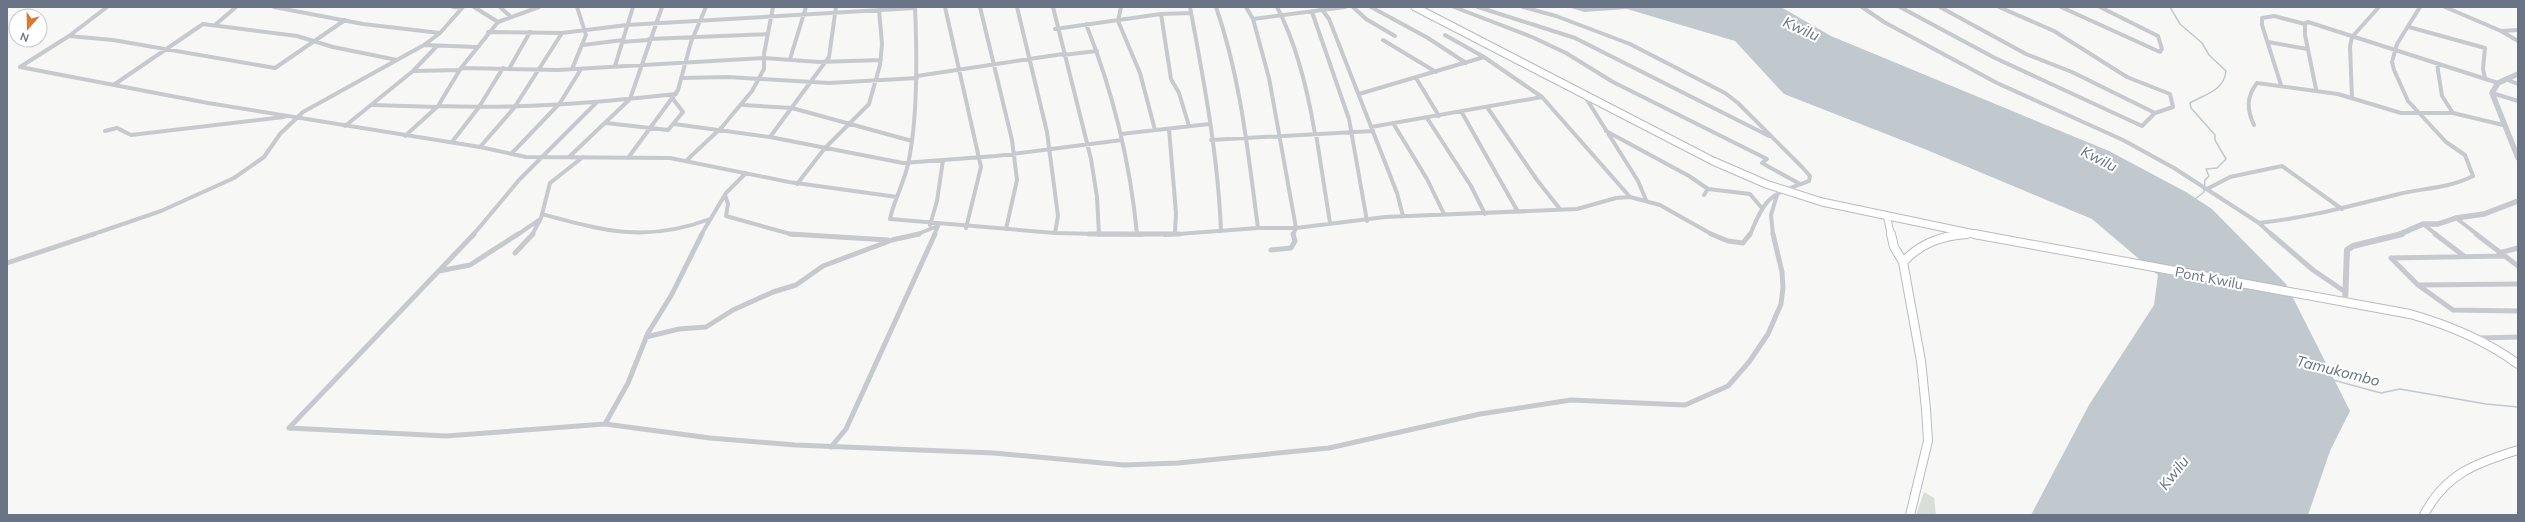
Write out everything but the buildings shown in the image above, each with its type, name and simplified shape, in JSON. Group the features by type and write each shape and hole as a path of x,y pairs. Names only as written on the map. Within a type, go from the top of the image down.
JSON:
{"highway":[{"name":"Pont Kwilu","path":"1415,7 1713,161 1783,189 1822,202 1887,218 2410,314 2462,330 2479,338 2518,364"},
{"path":"2424,515 2438,488 2459,473 2518,450"}],"main road":[{"path":"1887,218 1894,247 1903,262 1921,361 1928,441 1910,515"},
{"path":"1903,262 1918,246 1931,239 1952,235 1974,234"}],"street":[{"path":"107,7 69,36 20,67 288,117 452,142 512,154 542,158 583,157 687,160 797,184 897,197"},
{"path":"216,25 236,7"},
{"path":"274,7 345,20 440,33"},
{"path":"453,7 463,7"},
{"path":"7,263 161,211 228,182 264,157 296,118 424,44 440,33 463,7"},
{"path":"474,7 498,22"},
{"path":"500,7 511,17"},
{"path":"405,136 437,106 461,69 488,32 498,22 539,7"},
{"path":"572,69 582,45 585,30 577,7"},
{"path":"615,66 633,7"},
{"path":"569,157 630,99 649,40 662,7"},
{"path":"628,158 676,94 682,78 684,63 706,7"},
{"path":"687,160 743,105 759,78 764,69 764,58 773,7"},
{"path":"790,59 806,7"},
{"path":"770,137 826,61 831,50 836,7"},
{"path":"945,7 953,35 958,69 981,167 975,198 966,228"},
{"path":"980,7 985,35 995,63 1014,153 1017,180 1006,229"},
{"path":"1017,7 1041,100 1050,149 1058,216 1055,233"},
{"path":"1053,7 1055,29 1073,84 1088,145 1099,210 1099,235"},
{"path":"1121,7 1118,21 1135,59 1155,130"},
{"path":"1190,7 1207,95 1209,124 1220,202 1221,231"},
{"path":"1216,7 1230,47 1247,138 1258,228"},
{"path":"1246,7 1253,19 1269,78 1296,228 1293,233 1295,241 1291,248 1271,250"},
{"path":"1277,7 1282,16 1311,108 1330,223"},
{"path":"1253,19 1345,7"},
{"path":"1353,7 1366,19 1395,36 1383,40 1436,72"},
{"path":"1370,7 1428,38 1466,63"},
{"path":"1454,7 1471,16 1532,37 1566,53 1614,82 1767,159 1762,163 1800,184"},
{"path":"1478,7 1575,38 1774,138"},
{"path":"488,32 562,33 627,25 835,14 862,9 879,10 915,8 917,77 912,141 905,181 897,197 890,219 938,226 1099,235 1221,231 1258,228 1296,228 1403,216 1485,214 1592,208 1610,199 1630,197 1646,200 1667,208 1720,237 1737,243 1748,240 1761,207 1783,189 1809,181 1810,176 1738,103 1705,82 1630,44 1556,16 1523,7"},
{"path":"1862,7 1884,22 1997,83 2123,140 2207,189 2259,223 2313,270 2344,291"},
{"path":"1900,7 1995,58 2142,126 2155,113 2173,107 2172,96 2127,77 2054,31 1999,7"},
{"path":"1940,7 2026,54 2072,72 2155,113"},
{"path":"2061,7 2160,52 2162,49 2158,36 2100,7"},
{"path":"2352,98 2350,46 2352,37 2379,7"},
{"path":"2259,223 2294,220 2401,194 2444,187 2473,176 2465,155 2446,142 2417,113 2408,101 2394,70 2392,62 2394,50 2420,7"},
{"path":"2445,7 2501,31 2518,41"},
{"path":"1321,9 1329,19 1372,129 1403,216"},
{"path":"797,184 825,148 869,104 877,81 881,60 882,44 879,10"},
{"path":"1055,29 1161,14 1191,12"},
{"path":"1312,12 1351,132 1366,221"},
{"path":"1161,14 1171,79 1178,93 1189,126"},
{"path":"2281,84 2262,25 2262,18 2274,16 2305,24 2308,22 2322,24 2352,37 2498,83"},
{"path":"69,36 275,68 345,20"},
{"path":"114,84 203,24 315,41 333,47 397,60"},
{"path":"1086,24 1098,51 1114,101 1122,140 1128,157 1137,234"},
{"path":"2305,24 2307,49 2316,90"},
{"path":"2409,27 2485,48 2483,69 2485,78"},
{"path":"2501,31 2518,30"},
{"path":"509,69 530,32"},
{"path":"480,147 514,108 562,33"},
{"path":"582,45 622,41 768,34"},
{"path":"1446,35 1484,57 1542,97 1630,197"},
{"path":"2268,42 2307,49"},
{"path":"424,44 477,48"},
{"path":"345,126 413,71 437,46"},
{"path":"682,78 759,78 829,83 877,81 917,77 1029,58 1098,51"},
{"path":"1358,94 1484,57"},
{"path":"413,71 503,68 539,70 580,69 764,58 826,61 881,60"},
{"path":"2438,64 2439,89 2454,113"},
{"path":"452,142 479,107 503,68"},
{"path":"512,154 557,106 580,69"},
{"path":"2518,74 2498,83 2492,93 2503,125 2518,158"},
{"path":"1416,78 1439,116"},
{"path":"2505,79 2518,84"},
{"path":"2254,125 2247,107 2250,91 2257,83 2281,84 2316,90 2352,98 2401,113 2454,113 2503,125"},
{"path":"2492,93 2518,101"},
{"path":"372,105 514,108 557,106 676,94"},
{"path":"1584,94 1604,130 1638,181 1646,200"},
{"path":"1211,140 1351,132 1372,129 1393,123 1542,97"},
{"path":"606,123 668,130 683,112 673,99"},
{"path":"597,102 552,145 542,158 519,180 483,224 290,428 446,436 605,424 710,438 831,447 994,454 1124,465 1178,463 1329,448 1480,414 1571,400 1685,404 1721,391 1728,386 1768,334 1780,309 1784,295 1782,272 1771,232 1771,216 1777,195"},
{"path":"743,105 792,108 850,122 912,141"},
{"path":"1487,107 1537,180 1560,209"},
{"path":"1461,111 1518,212"},
{"path":"105,131 117,128 131,135 288,117"},
{"path":"1427,118 1471,186 1485,214"},
{"path":"1393,123 1428,179 1444,214"},
{"path":"674,124 770,137 909,163 979,158 1122,140"},
{"path":"1121,134 1209,124"},
{"path":"1169,129 1176,213 1175,233"},
{"path":"1604,130 1708,190 1750,194 1761,207"},
{"path":"515,253 532,235 542,216 547,188 550,183 583,157"},
{"path":"930,225 937,200 943,160"},
{"path":"2207,189 2230,177 2282,166 2342,209"},
{"path":"605,424 628,382 646,337 672,294 684,266 710,219 725,195 746,173"},
{"path":"1704,195 1708,190"},
{"path":"725,195 728,204 726,216 795,235 892,240"},
{"path":"2345,302 2344,291 2347,250 2353,246 2406,233 2423,224 2438,224 2456,218 2484,214 2518,201"},
{"path":"437,272 470,265 542,216 603,231 652,234 673,231 710,219"},
{"path":"2456,218 2499,253 2518,266"},
{"path":"2423,224 2465,257"},
{"path":"831,447 846,429 938,226"},
{"path":"646,337 679,329 706,327 732,310 773,292 796,285 823,266 892,240 926,232 938,226"},
{"path":"2499,253 2518,248"},
{"path":"2504,256 2391,258 2418,285 2453,310 2518,311"},
{"path":"2418,285 2518,284"},
{"path":"2479,338 2518,337"}],"shaded area":[{"path":"1924,492 1934,498 1936,515 1916,515"}],"water":[{"name":"Kwilu","path":"1568,7 1781,7 1831,36 2109,151 2186,192 2212,209 2286,284 2350,411 2330,451 2308,515 2031,515 2089,405 2154,305 2158,275 2092,219 1927,150 1784,94 1735,41 1627,9 1584,12"}],"waterway":[{"path":"2170,7 2180,24 2202,43 2209,55 2226,71 2222,83 2218,88 2190,103 2191,108 2215,135 2215,140 2226,159 2217,168 2206,169 2209,176 2205,180 2204,192 2195,199"},
{"name":"Tamukombo","path":"2333,380 2381,393 2400,389 2486,404 2518,407"}]}
